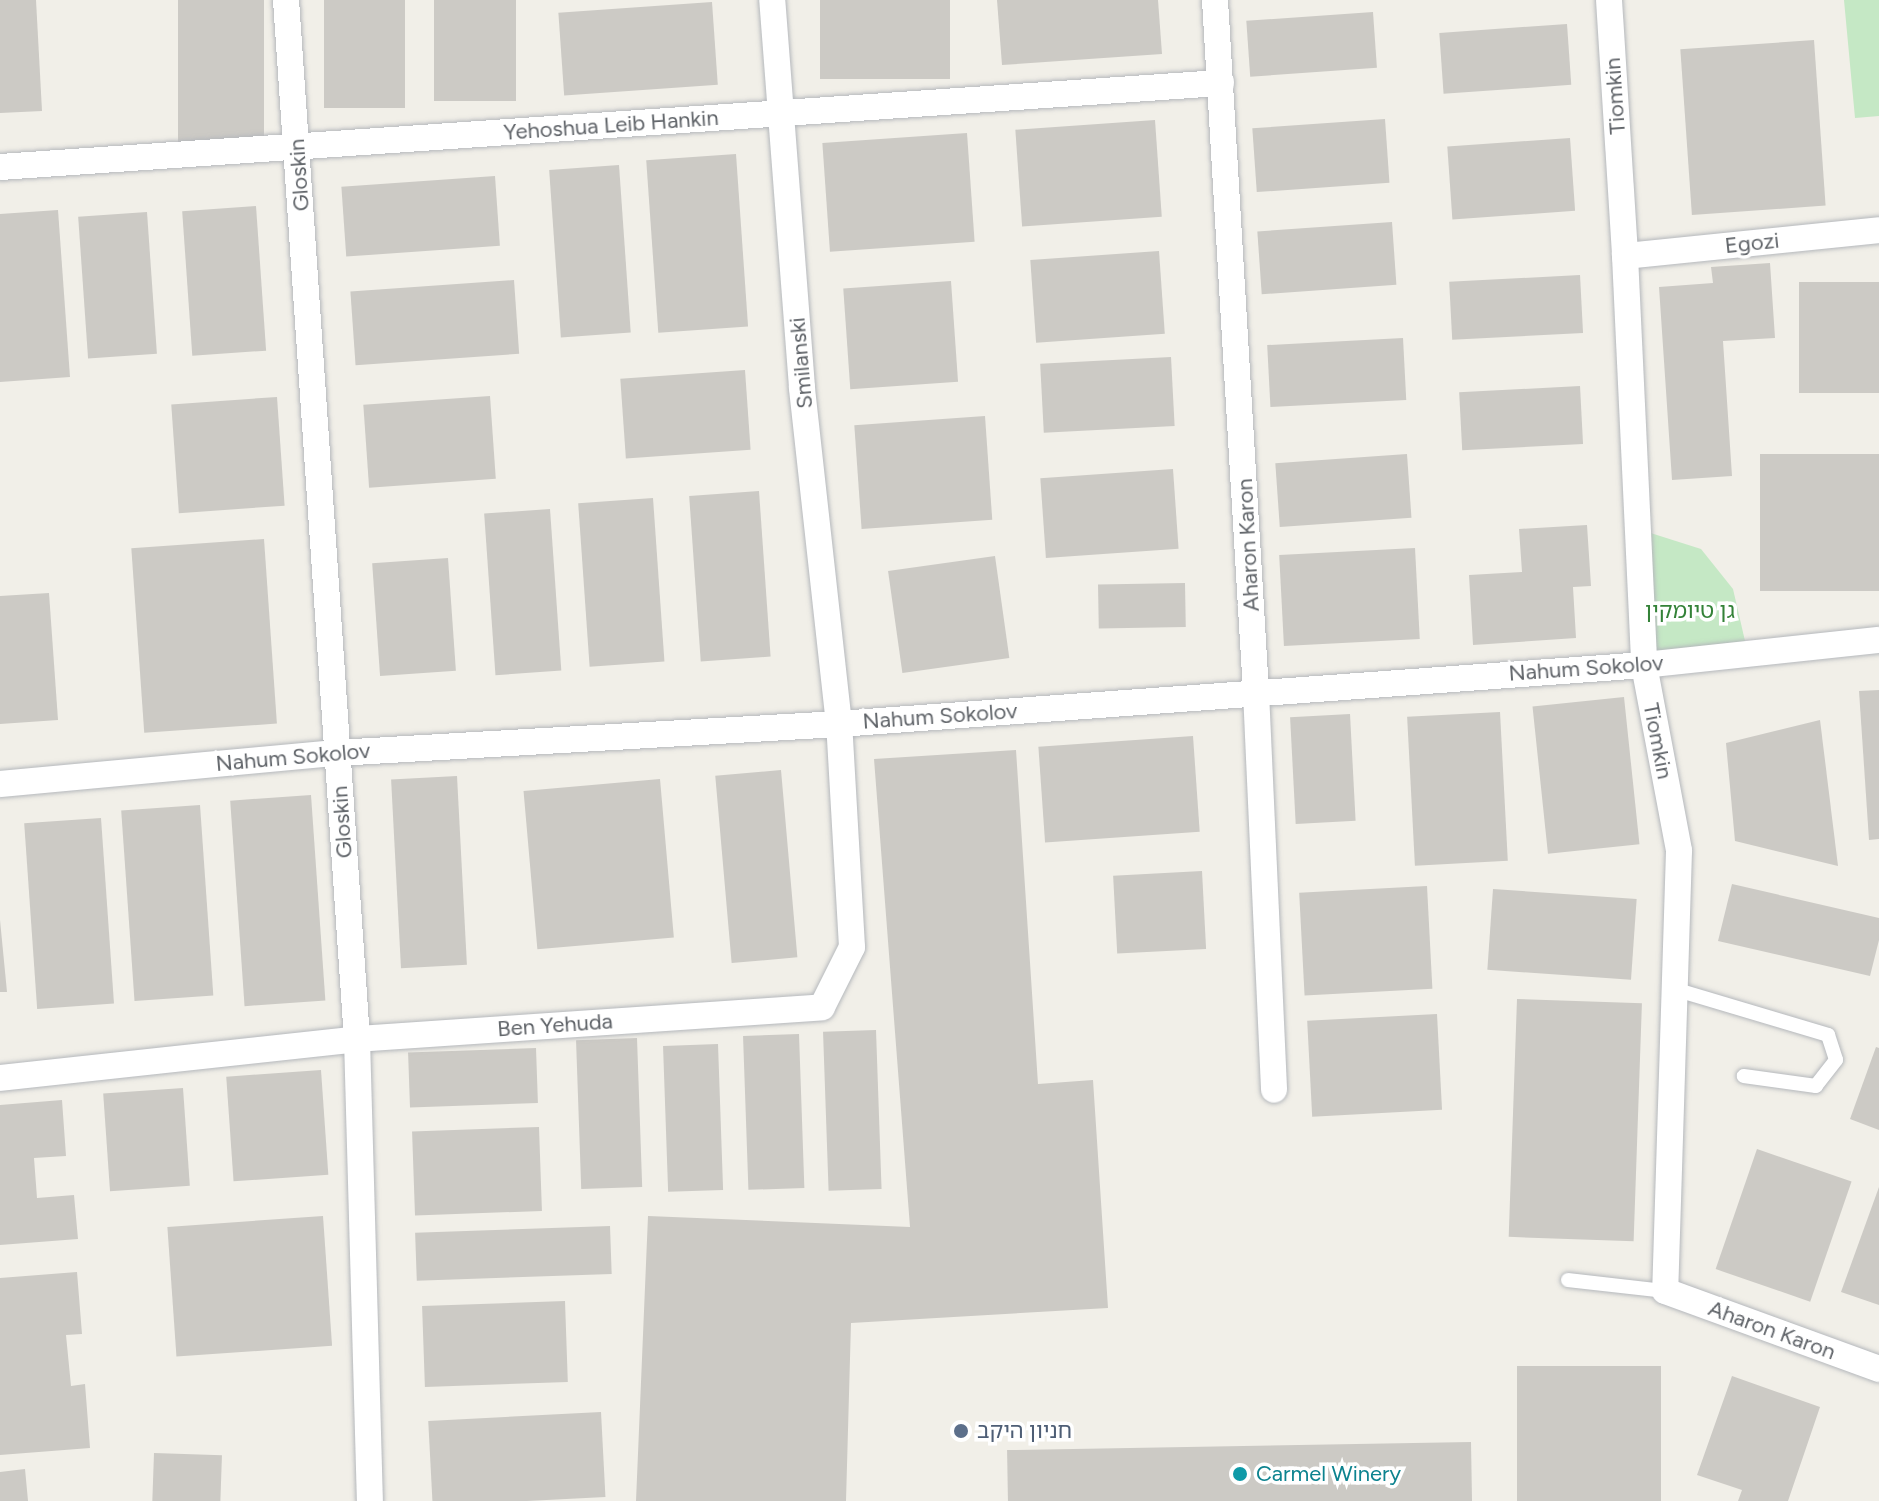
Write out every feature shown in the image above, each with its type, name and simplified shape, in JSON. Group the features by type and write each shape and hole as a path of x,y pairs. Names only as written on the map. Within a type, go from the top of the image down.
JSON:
{"street":[{"name":"Gloskin","path":"286,0 357,1039 370,1501"},
{"name":"Smilanski","path":"772,0 802,387 839,724"},
{"name":"Aharon Karon","path":"1215,0 1256,692 1274,1090"},
{"name":"Tiomkin","path":"1609,0 1625,256 1644,665 1679,851 1665,1291"},
{"name":"Yehoshua Leib Hankin","path":"0,167 1221,83"},
{"name":"Egozi","path":"1625,256 1879,230"},
{"name":"Nahum Sokolov","path":"0,784 337,753 839,724 1644,665 1879,640"},
{"name":"Ben Yehuda","path":"0,1078 357,1039 822,1007 852,947 839,724"},
{"name":"Aharon Karon","path":"1665,1291 1879,1369"}],"lane":[{"path":"1674,989 1828,1035 1836,1060 1816,1086 1744,1076"},
{"path":"1568,1280 1665,1291"}],"green space":[{"path":"1844,0 1879,0 1879,116 1855,118"},
{"name":"גן טיומקין","path":"1638,529 1701,549 1733,589 1748,654 1644,665"}],"building":[{"path":"0,0 36,0 42,111 0,113"},
{"path":"178,0 264,0 264,145 178,145"},
{"path":"324,0 405,0 405,108 324,108"},
{"path":"434,0 516,0 516,101 434,101"},
{"path":"820,0 950,0 950,79 820,79"},
{"path":"997,0 1158,0 1162,54 1002,65"},
{"path":"712,2 718,85 564,96 558,13"},
{"path":"1373,12 1377,68 1250,77 1246,21"},
{"path":"1567,24 1571,85 1444,94 1439,33"},
{"path":"1814,40 1826,206 1692,215 1680,49"},
{"path":"1385,119 1389,183 1257,192 1252,128"},
{"path":"1155,120 1162,217 1022,227 1015,130"},
{"path":"967,133 975,242 830,252 822,143"},
{"path":"1570,138 1575,211 1452,219 1447,147"},
{"path":"736,154 748,327 658,333 646,160"},
{"path":"619,165 631,333 561,337 549,170"},
{"path":"495,176 500,246 346,257 341,187"},
{"path":"256,206 266,351 192,356 182,211"},
{"path":"58,210 70,377 0,382 0,214"},
{"path":"147,212 157,354 88,358 78,217"},
{"path":"1392,222 1396,285 1262,294 1257,231"},
{"path":"1159,251 1165,334 1036,343 1030,260"},
{"path":"1770,263 1775,338 1723,341 1732,476 1672,480 1659,287 1713,283 1711,267"},
{"path":"1580,275 1583,333 1452,340 1449,282"},
{"path":"514,280 519,354 356,365 350,291"},
{"path":"951,281 958,382 850,389 843,289"},
{"path":"1799,282 1879,282 1879,393 1799,393"},
{"path":"1403,338 1406,400 1270,407 1267,345"},
{"path":"1171,357 1175,426 1044,433 1040,364"},
{"path":"745,370 751,450 626,459 620,379"},
{"path":"1580,386 1583,444 1462,450 1459,392"},
{"path":"490,396 496,479 369,488 363,405"},
{"path":"277,397 285,506 179,513 171,404"},
{"path":"985,416 992,520 862,529 854,425"},
{"path":"1407,454 1411,518 1280,527 1275,463"},
{"path":"1760,454 1879,454 1879,591 1760,591"},
{"path":"1173,469 1179,549 1046,558 1040,478"},
{"path":"759,491 771,657 701,661 689,496"},
{"path":"653,498 664,662 590,667 578,503"},
{"path":"550,509 561,671 495,675 484,514"},
{"path":"1587,525 1591,586 1573,587 1576,638 1473,645 1469,575 1522,572 1519,529"},
{"path":"264,539 277,724 144,733 131,548"},
{"path":"1415,548 1420,639 1284,646 1279,555"},
{"path":"995,556 1009,658 902,673 888,571"},
{"path":"448,558 456,671 380,676 372,563"},
{"path":"1185,583 1186,627 1099,629 1098,585"},
{"path":"49,593 58,720 0,724 0,596"},
{"path":"1879,690 1879,839 1869,840 1859,691"},
{"path":"1624,697 1639,844 1548,854 1533,707"},
{"path":"1500,712 1508,861 1415,866 1407,717"},
{"path":"1350,714 1356,821 1296,824 1290,717"},
{"path":"1820,720 1838,866 1735,841 1726,743"},
{"path":"1193,736 1200,832 1045,843 1038,747"},
{"path":"1016,750 1038,1084 1093,1080 1108,1308 851,1323 846,1501 636,1501 648,1216 910,1227 874,759"},
{"path":"781,770 797,957 732,963 715,776"},
{"path":"457,776 467,965 401,968 391,779"},
{"path":"660,779 674,937 537,949 524,791"},
{"path":"311,795 325,1000 245,1006 230,801"},
{"path":"200,805 213,996 135,1001 121,811"},
{"path":"101,818 114,1004 37,1009 24,823"},
{"path":"1202,871 1206,949 1117,954 1113,876"},
{"path":"1732,884 1879,918 1879,940 1870,976 1718,941"},
{"path":"1427,886 1432,989 1305,996 1299,893"},
{"path":"1493,889 1637,899 1631,980 1487,970"},
{"path":"0,920 7,992 0,992"},
{"path":"1517,999 1642,1003 1634,1241 1509,1237"},
{"path":"1437,1014 1442,1110 1312,1117 1307,1021"},
{"path":"876,1030 882,1189 829,1191 823,1032"},
{"path":"799,1034 804,1188 748,1190 743,1036"},
{"path":"637,1038 642,1187 581,1189 576,1040"},
{"path":"718,1044 723,1190 668,1192 663,1046"},
{"path":"1876,1047 1879,1048 1879,1130 1850,1119"},
{"path":"536,1048 538,1103 410,1107 408,1052"},
{"path":"321,1070 328,1175 234,1181 226,1077"},
{"path":"183,1088 190,1186 110,1191 103,1094"},
{"path":"62,1100 66,1156 34,1158 37,1198 74,1195 78,1239 0,1245 0,1105"},
{"path":"539,1127 542,1211 415,1215 412,1131"},
{"path":"1757,1149 1852,1182 1810,1302 1716,1269"},
{"path":"1879,1187 1879,1305 1841,1292"},
{"path":"323,1216 332,1346 176,1357 167,1227"},
{"path":"610,1226 612,1274 417,1281 415,1233"},
{"path":"77,1272 82,1334 66,1335 71,1386 85,1384 90,1448 0,1455 0,1278"},
{"path":"565,1301 568,1382 425,1387 422,1306"},
{"path":"1517,1366 1661,1366 1661,1501 1517,1501"},
{"path":"1732,1376 1820,1407 1788,1501 1738,1501 1742,1490 1697,1475"},
{"path":"601,1412 605,1497 432,1501 428,1421"},
{"name":"Carmel Winery","path":"1471,1442 1472,1501 1008,1501 1007,1450"},
{"path":"154,1453 222,1455 220,1501 152,1501"},
{"path":"25,1469 28,1501 0,1501 0,1472"}],"place":[{"name":"חניון היקב","path":"961,1431"},
{"name":"Carmel Winery","path":"1240,1474"}]}
